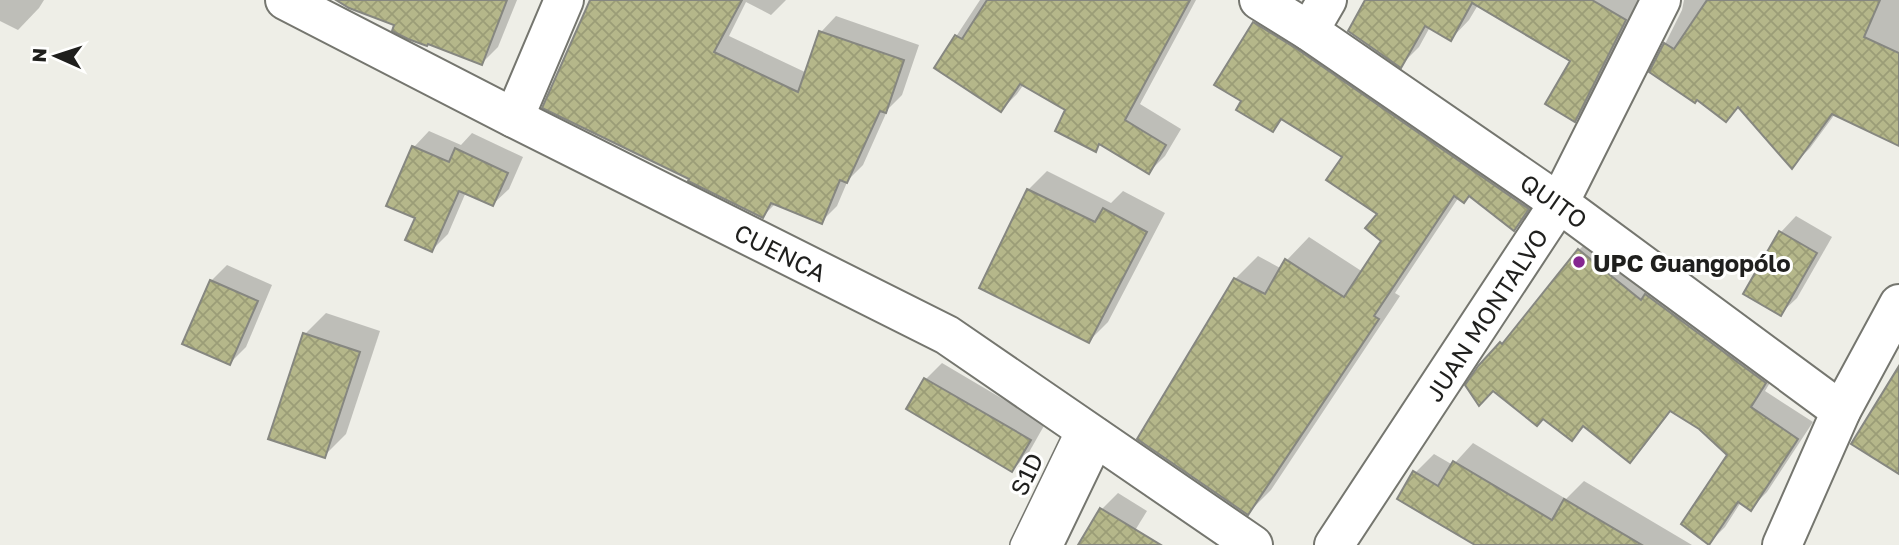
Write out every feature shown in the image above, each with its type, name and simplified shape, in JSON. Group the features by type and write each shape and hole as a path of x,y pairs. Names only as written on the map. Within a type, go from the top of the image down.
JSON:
{"street":[{"name":"CUENCA","path":"285,0 947,335 1253,545"},
{"path":"514,118 564,0"},
{"name":"QUITO","path":"1259,0 1318,15 1559,203 1841,411"},
{"name":"JUAN MONTALVO","path":"1334,545 1559,203 1661,0"},
{"path":"1782,545 1841,411 1899,304"},
{"path":"1043,545 1087,431"}],"lane":[{"name":"S1D","path":"1021,545 1087,431"}],"building":[{"path":"336,0 507,0 482,65 408,39 392,31 394,25 349,8"},
{"path":"590,0 742,0 714,52 798,92 819,31 904,60 886,113 880,111 847,183 840,180 822,224 771,203 763,218 542,108"},
{"path":"987,0 1190,0 1125,120 1166,145 1149,174 1099,144 1096,152 1055,131 1065,110 1020,84 1001,112 934,68 955,35 962,39"},
{"path":"1365,0 1592,0 1626,20 1575,122 1545,104 1570,61 1472,3 1451,41 1425,26 1401,68 1348,31"},
{"path":"1707,0 1880,0 1864,37 1899,53 1899,146 1832,114 1792,169 1738,107 1726,122 1697,100 1695,103 1649,72 1664,43 1674,49"},
{"path":"1253,22 1297,49 1529,209 1514,231 1469,196 1464,203 1454,196 1374,316 1379,319 1248,515 1137,439 1234,278 1265,294 1285,259 1344,297 1381,241 1365,228 1377,214 1326,180 1342,157 1281,119 1273,132 1236,110 1241,101 1214,85"},
{"path":"412,146 449,162 455,148 508,173 493,206 459,191 432,252 405,240 415,218 386,206"},
{"path":"1027,189 1095,222 1103,208 1147,232 1089,343 979,288"},
{"path":"1779,231 1817,253 1781,316 1743,294"},
{"path":"1578,249 1641,300 1645,294 1766,383 1751,407 1798,439 1751,511 1738,502 1709,545 1681,524 1727,455 1699,429 1670,411 1630,463 1583,426 1572,441 1543,419 1537,426 1493,391 1479,406 1465,385 1478,366 1500,342 1502,344"},
{"path":"210,280 258,301 230,365 182,344"},
{"path":"303,333 360,352 325,458 268,439"},
{"path":"1899,366 1899,474 1851,444"},
{"path":"924,378 1031,440 1012,472 906,409"},
{"path":"1453,461 1552,520 1564,499 1642,545 1475,545 1397,499 1413,471 1438,486"},
{"path":"1100,508 1161,545 1078,545"}],"place":[{"name":"UPC Guangopólo","path":"1579,262"}]}
